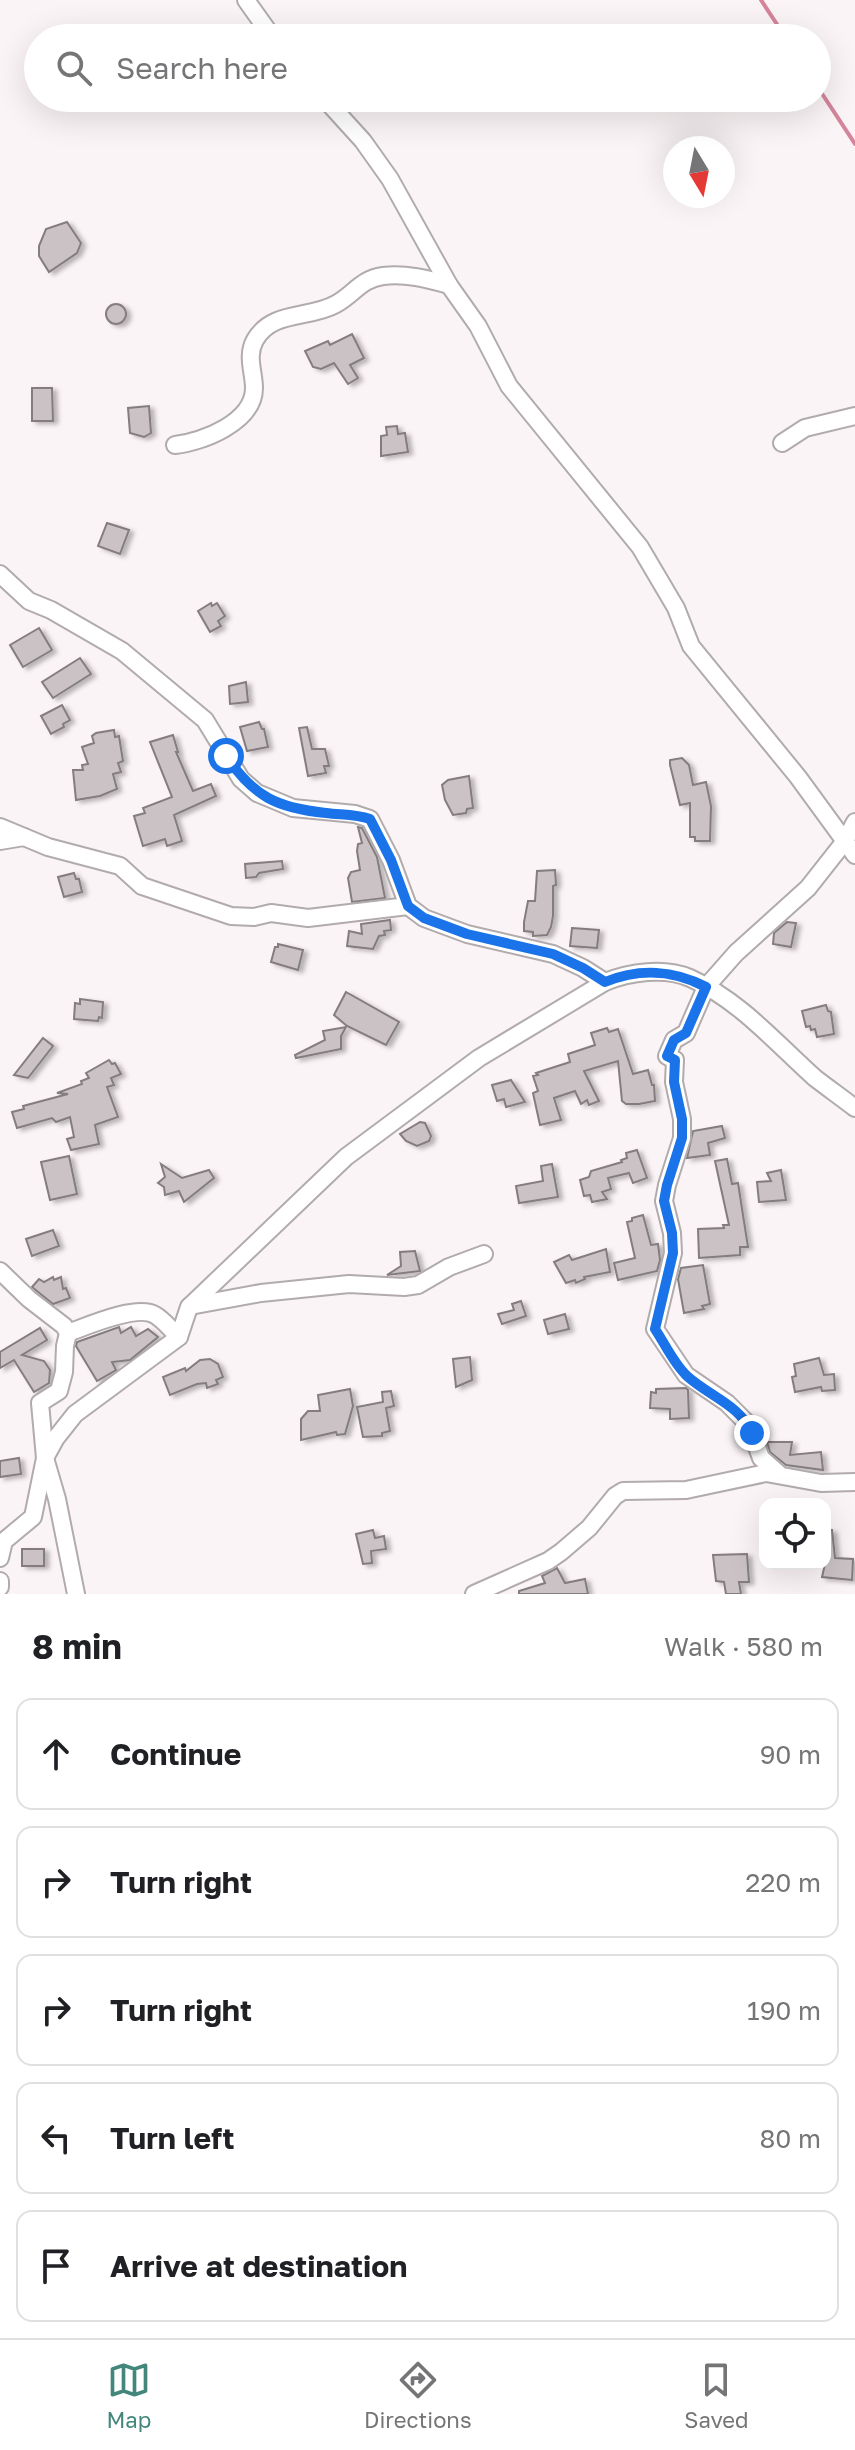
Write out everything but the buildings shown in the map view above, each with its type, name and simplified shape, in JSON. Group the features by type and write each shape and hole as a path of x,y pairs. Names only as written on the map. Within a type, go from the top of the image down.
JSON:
{"street":[{"path":"246,0 263,24"},
{"path":"337,112 363,141 390,179 449,285 478,326 509,386 640,547 676,608 691,646 789,765 855,855"},
{"path":"175,445 205,439 237,420 247,408 254,389 250,352 254,340 270,324 336,304 368,279 399,276 449,285"},
{"path":"782,443 805,428 855,416"},
{"path":"1,577 29,601 122,651 140,664 156,681 205,720 241,779 257,793 293,808 355,814 370,819 391,860 408,906 424,918 467,934 553,954 605,982"},
{"path":"778,1473 761,1458 749,1425 727,1403 686,1375 655,1329 673,1253 672,1233 664,1201 682,1138 682,1119 674,1082 675,1060 667,1056 674,1040 686,1033 706,987 736,953 808,888 845,841 855,822"},
{"path":"0,827 82,858 120,866 142,886 231,916 254,917 271,913 308,918 408,906"},
{"path":"0,841 24,837"},
{"path":"0,1558 4,1541 33,1517 45,1458 75,1414 179,1337 189,1307 346,1157 479,1058 605,982 623,975 663,972 688,977 739,1009 817,1079 855,1108"},
{"path":"189,1307 261,1293 349,1284 418,1285 449,1267 484,1254"},
{"path":"0,1271 64,1326 68,1333 59,1391 40,1403 45,1458 57,1499 76,1594"},
{"path":"68,1333 125,1315 149,1313 179,1337"},
{"path":"474,1594 548,1561 589,1528 615,1496 623,1491 686,1490 766,1473 778,1473 804,1481 855,1482"}],"waterway":[{"path":"761,0 777,24"},
{"path":"831,107 855,144"}],"route":[{"path":"226,756 241,779 273,802 313,812 355,814 370,819 391,860 408,906 424,918 467,934 553,954 605,982 623,975 663,972 688,977 706,987 686,1033 674,1040 667,1056 675,1060 674,1082 682,1119 682,1138 664,1201 672,1233 673,1253 655,1329 686,1375 727,1403 749,1425 752,1433"}]}
